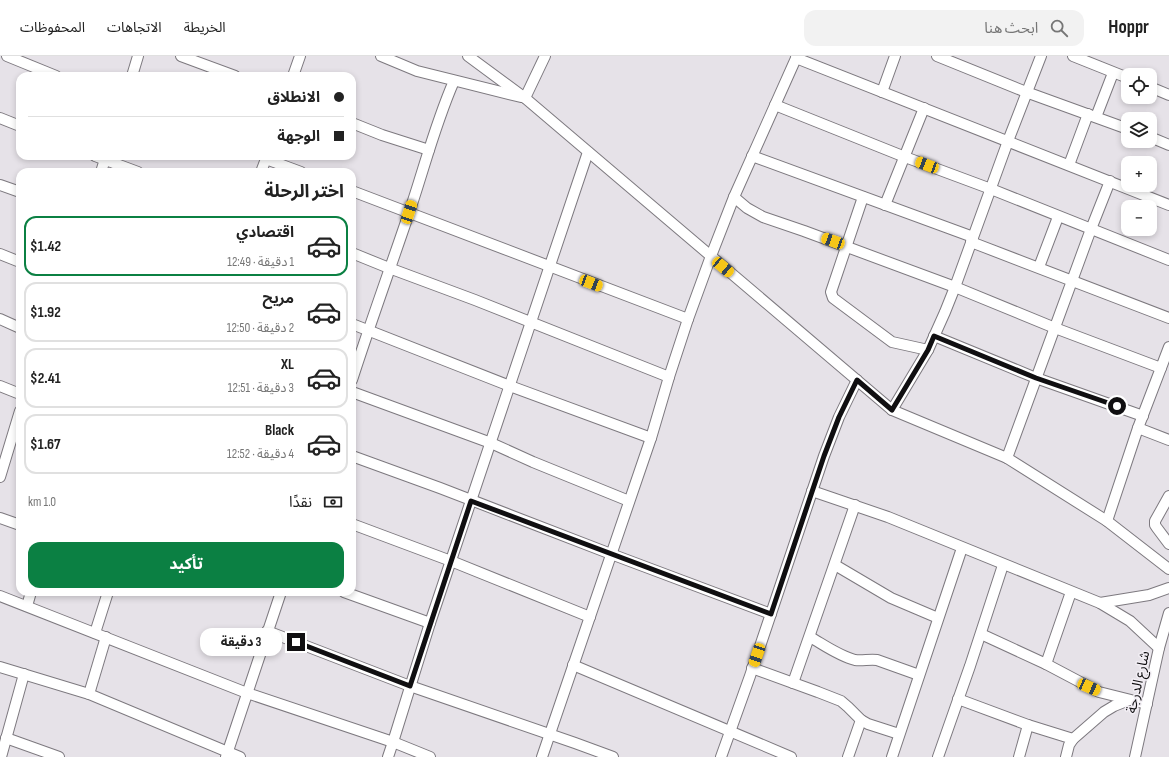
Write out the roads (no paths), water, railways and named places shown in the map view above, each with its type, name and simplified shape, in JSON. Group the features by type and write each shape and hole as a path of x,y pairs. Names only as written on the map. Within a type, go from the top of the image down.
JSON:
{"street":[{"path":"7,56 46,72"},
{"path":"133,72 138,56"},
{"path":"181,56 224,72"},
{"path":"294,72 300,56"},
{"path":"381,56 402,60 417,71 525,98"},
{"path":"468,56 525,98 892,410 1007,458 1107,522 1169,569"},
{"path":"525,98 546,56"},
{"path":"882,92 896,56"},
{"path":"937,56 1026,92 1121,126"},
{"path":"892,410 928,350 955,287 1026,92 1041,56"},
{"path":"1073,56 1121,75"},
{"path":"542,757 630,501 669,377 711,256 734,197 797,57 1169,205"},
{"path":"1069,165 1113,72"},
{"path":"356,368 429,150 454,81"},
{"path":"1157,90 1169,95"},
{"path":"775,105 1169,260"},
{"path":"885,205 924,108"},
{"path":"0,118 16,124"},
{"path":"356,125 382,135 429,150"},
{"path":"1157,140 1169,145"},
{"path":"388,757 430,623 588,152"},
{"path":"752,156 885,205 1169,318"},
{"path":"110,160 129,168"},
{"path":"273,160 292,168"},
{"path":"1007,458 1110,181"},
{"path":"0,184 16,190"},
{"path":"356,192 688,320"},
{"path":"734,197 747,208 763,217 955,287 1055,328 1161,368"},
{"path":"863,197 831,292 833,298 892,342 928,350"},
{"path":"1039,267 1058,216"},
{"path":"0,254 16,260"},
{"path":"356,255 669,377"},
{"path":"0,319 16,326"},
{"path":"356,326 510,386 651,438"},
{"path":"934,336 1036,378 1143,416"},
{"path":"1107,522 1138,428 1169,347"},
{"path":"720,757 771,614 824,456 839,417 857,380"},
{"path":"0,386 16,392"},
{"path":"356,393 491,443 533,462 630,501"},
{"path":"0,477 2,460 16,422"},
{"path":"1138,428 1169,440"},
{"path":"356,457 771,614"},
{"path":"812,491 856,505 1100,603 1130,621 1159,648"},
{"path":"1169,496 1155,521 1155,525 1169,544"},
{"path":"793,683 856,505"},
{"path":"0,518 16,524"},
{"path":"356,525 590,616"},
{"path":"892,757 962,548"},
{"path":"938,757 981,634 1003,564"},
{"path":"835,565 891,598 938,618"},
{"path":"1100,603 1149,595 1169,588"},
{"path":"1046,664 1071,592"},
{"path":"0,596 247,693 393,742 430,757"},
{"path":"27,606 30,596"},
{"path":"95,633 107,596"},
{"path":"227,755 279,596"},
{"path":"355,596 430,623"},
{"name":"شارع الدرجة","path":"1135,757 1159,648 1169,613"},
{"path":"267,631 410,686 550,734 599,754 613,757"},
{"path":"981,634 1046,664 1099,692 1147,704"},
{"path":"89,694 106,637"},
{"path":"810,637 838,653 855,660 877,660 919,675"},
{"path":"573,665 791,757"},
{"path":"0,668 89,694 227,755 240,757"},
{"path":"752,668 841,701 861,720 868,724 899,734"},
{"path":"1,757 24,674"},
{"path":"958,699 1028,725 1073,739"},
{"path":"1066,757 1073,739 1104,712 1114,706 1130,700"},
{"path":"848,757 861,720"},
{"path":"1019,757 1028,725"},
{"path":"6,738 60,757"}]}
